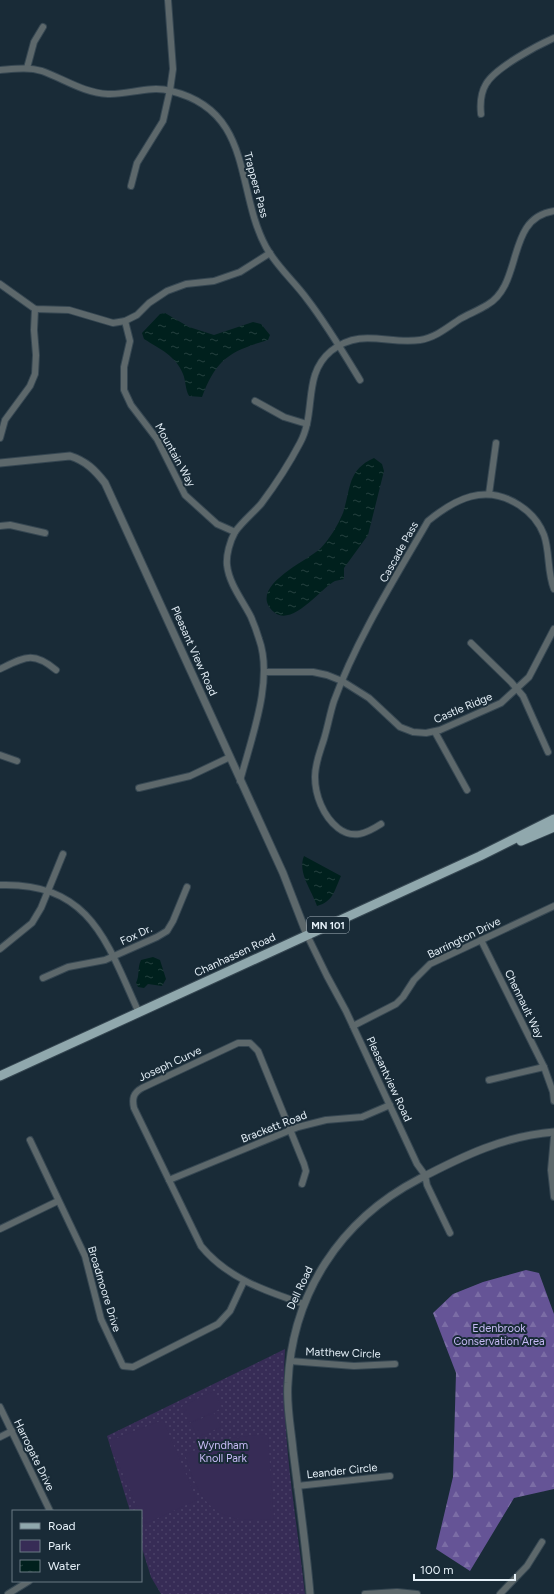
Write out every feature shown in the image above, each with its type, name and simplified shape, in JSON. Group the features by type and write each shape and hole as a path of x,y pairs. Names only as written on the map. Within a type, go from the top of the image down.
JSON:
{"main road":[{"name":"MN 101","path":"480,856 554,819"},
{"name":"MN 101","path":"480,856 554,827"},
{"name":"Chanhassen Road","path":"0,1076 480,856"}],"street":[{"path":"131,186 137,163 163,121 170,90 173,69 168,0"},
{"path":"27,68 34,42 43,26"},
{"path":"481,114 482,94 492,76 536,47 554,38"},
{"name":"Trappers Pass","path":"0,70 27,68 41,71 87,90 108,94 170,90 202,104 215,114 228,131 244,173 260,235 270,254 283,272 322,317 360,380"},
{"path":"240,780 258,711 265,658 252,618 231,579 227,565 228,552 235,532 260,505 283,474 302,440 310,413 313,376 321,362 331,351 340,346 358,339 379,338 405,341 421,340 434,335 497,299 507,282 524,230 539,216 554,211"},
{"path":"0,284 35,308 69,310 113,323 125,321 137,315 149,303 167,291 186,284 214,281 240,272 270,254"},
{"path":"0,438 6,420 30,386 35,374 35,308"},
{"name":"Mountain Way","path":"125,321 130,341 124,367 124,390 131,405 157,439 185,495 217,524 235,532"},
{"path":"255,401 284,417 307,424"},
{"path":"489,494 496,443"},
{"name":"Pleasant View Road","path":"0,463 70,456 81,459 97,473 105,483 283,873 308,935"},
{"name":"Cascade Pass","path":"381,824 368,833 356,835 344,832 329,820 317,791 316,761 333,702 342,681 368,629 428,521 442,509 460,499 479,494 495,494 511,500 527,511 539,525 546,542 549,567 554,589"},
{"path":"0,526 10,525 45,534"},
{"name":"Castle Ridge","path":"264,672 313,672 342,681 369,698 400,727 413,732 435,732 501,703 529,677 554,629"},
{"path":"471,643 523,696 548,752"},
{"path":"0,669 30,657 46,661 56,670"},
{"path":"435,732 467,790"},
{"path":"0,755 17,761"},
{"path":"139,788 190,776 230,757"},
{"path":"0,949 32,923 41,908 47,890 63,854"},
{"path":"0,885 16,885 47,890 68,899 83,911 99,929 114,957 139,1013"},
{"name":"Fox Dr.","path":"43,978 68,967 114,957 158,937 167,931 173,921 187,887"},
{"name":"Barrington Drive","path":"353,1026 386,1011 396,1004 403,997 414,980 430,964 554,906"},
{"name":"Pleasantview Road","path":"308,935 353,1026 417,1164 425,1175 427,1185 450,1233"},
{"name":"Chennault Way","path":"481,940 544,1067 553,1092 554,1101"},
{"name":"Joseph Curve","path":"302,1184 306,1171 258,1051 250,1043 238,1043 136,1091 133,1096 134,1108 201,1246 223,1269 244,1281 304,1304"},
{"path":"489,1080 544,1067"},
{"name":"Brackett Road","path":"169,1180 290,1130 326,1120 362,1117 390,1105"},
{"name":"Dell Road","path":"310,1594 289,1411 288,1384 290,1361 297,1322 322,1267 358,1222 394,1193 425,1175 491,1145 514,1137 554,1132"},
{"path":"554,1137 551,1170 554,1197"},
{"name":"Broadmoore Drive","path":"30,1140 85,1256 101,1319 123,1366 133,1367 218,1324 227,1315 244,1281"},
{"path":"0,1229 58,1201"},
{"name":"Matthew Circle","path":"290,1361 335,1365 395,1364"},
{"name":"Harrogate Drive","path":"0,1407 50,1510"},
{"path":"0,1437 12,1432"},
{"name":"Leander Circle","path":"297,1486 390,1476"},
{"path":"500,1594 527,1566 542,1542"},
{"path":"8,1594 27,1582"},
{"path":"365,1594 396,1592 417,1594"}],"green space":[{"name":"Edenbrook Conservation Area","path":"526,1270 539,1273 554,1314 554,1489 514,1498 470,1571 436,1549 453,1477 456,1373 433,1313 453,1294 483,1282"},
{"name":"Wyndham Knoll Park","path":"285,1349 284,1380 287,1441 293,1503 305,1594 161,1594 151,1577 142,1548 142,1510 130,1510 107,1436"},
{"path":"214,1391 222,1408 189,1423 182,1406"},
{"path":"214,1413 221,1427 198,1437 191,1423"},
{"path":"163,1420 197,1500 145,1524 142,1510 139,1510 109,1441"},
{"path":"264,1434 268,1437 274,1519 238,1519 225,1515 214,1509 197,1487 185,1454 232,1438"}],"water":[{"path":"165,313 189,327 214,335 253,322 261,324 270,335 268,340 244,348 226,358 213,374 202,397 189,396 185,379 176,362 162,350 144,339 142,333 160,314"},
{"path":"374,458 382,464 384,471 368,535 344,568 344,579 335,581 329,585 298,611 289,615 281,616 274,612 267,603 267,594 272,585 291,568 320,549 327,541 343,513 354,474 365,463"},
{"path":"304,856 341,876 333,895 323,904 317,906 302,868"},
{"path":"153,957 160,960 166,979 162,986 148,984 144,988 138,987 136,983 141,960"}]}
